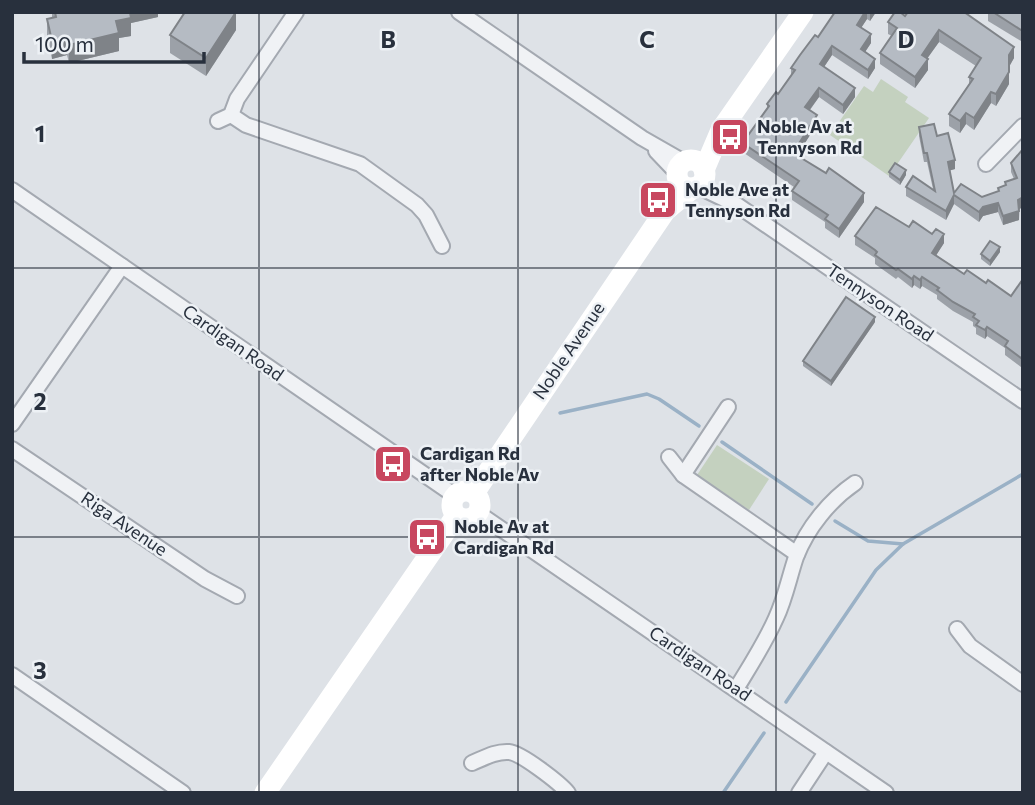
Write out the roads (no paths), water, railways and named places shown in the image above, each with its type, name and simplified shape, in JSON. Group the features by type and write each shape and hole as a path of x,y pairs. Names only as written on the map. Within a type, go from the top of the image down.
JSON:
{"street":[{"path":"296,12 225,118 360,164 417,205 426,215 442,246"},
{"name":"Tennyson Road","path":"459,12 1023,401"},
{"name":"Noble Avenue","path":"265,793 803,12"},
{"path":"986,164 1023,126"},
{"name":"Cardigan Road","path":"12,190 886,793"},
{"path":"12,424 122,266"},
{"path":"684,475 728,407"},
{"name":"Riga Avenue","path":"12,449 205,579 237,596"},
{"path":"669,457 684,475 797,554"},
{"path":"736,688 776,618 787,592 797,554 807,535 843,491 855,482"},
{"path":"957,629 970,646 1023,684"},
{"path":"12,675 183,793"},
{"path":"472,763 491,754 511,752 568,793"},
{"path":"799,793 826,752"}],"waterway":[{"path":"560,413 647,394 699,426"},
{"path":"722,442 812,504"},
{"path":"786,702 876,570 903,544 1023,474"},
{"path":"835,521 868,541 903,544"},
{"path":"723,793 764,733"}],"place":[{"name":"Noble Av at Tennyson Rd","path":"730,137"},
{"name":"Noble Ave at Tennyson Rd","path":"658,200"},
{"name":"Cardigan Rd after Noble Av","path":"393,464"},
{"name":"Noble Av at Cardigan Rd","path":"427,537"}]}
